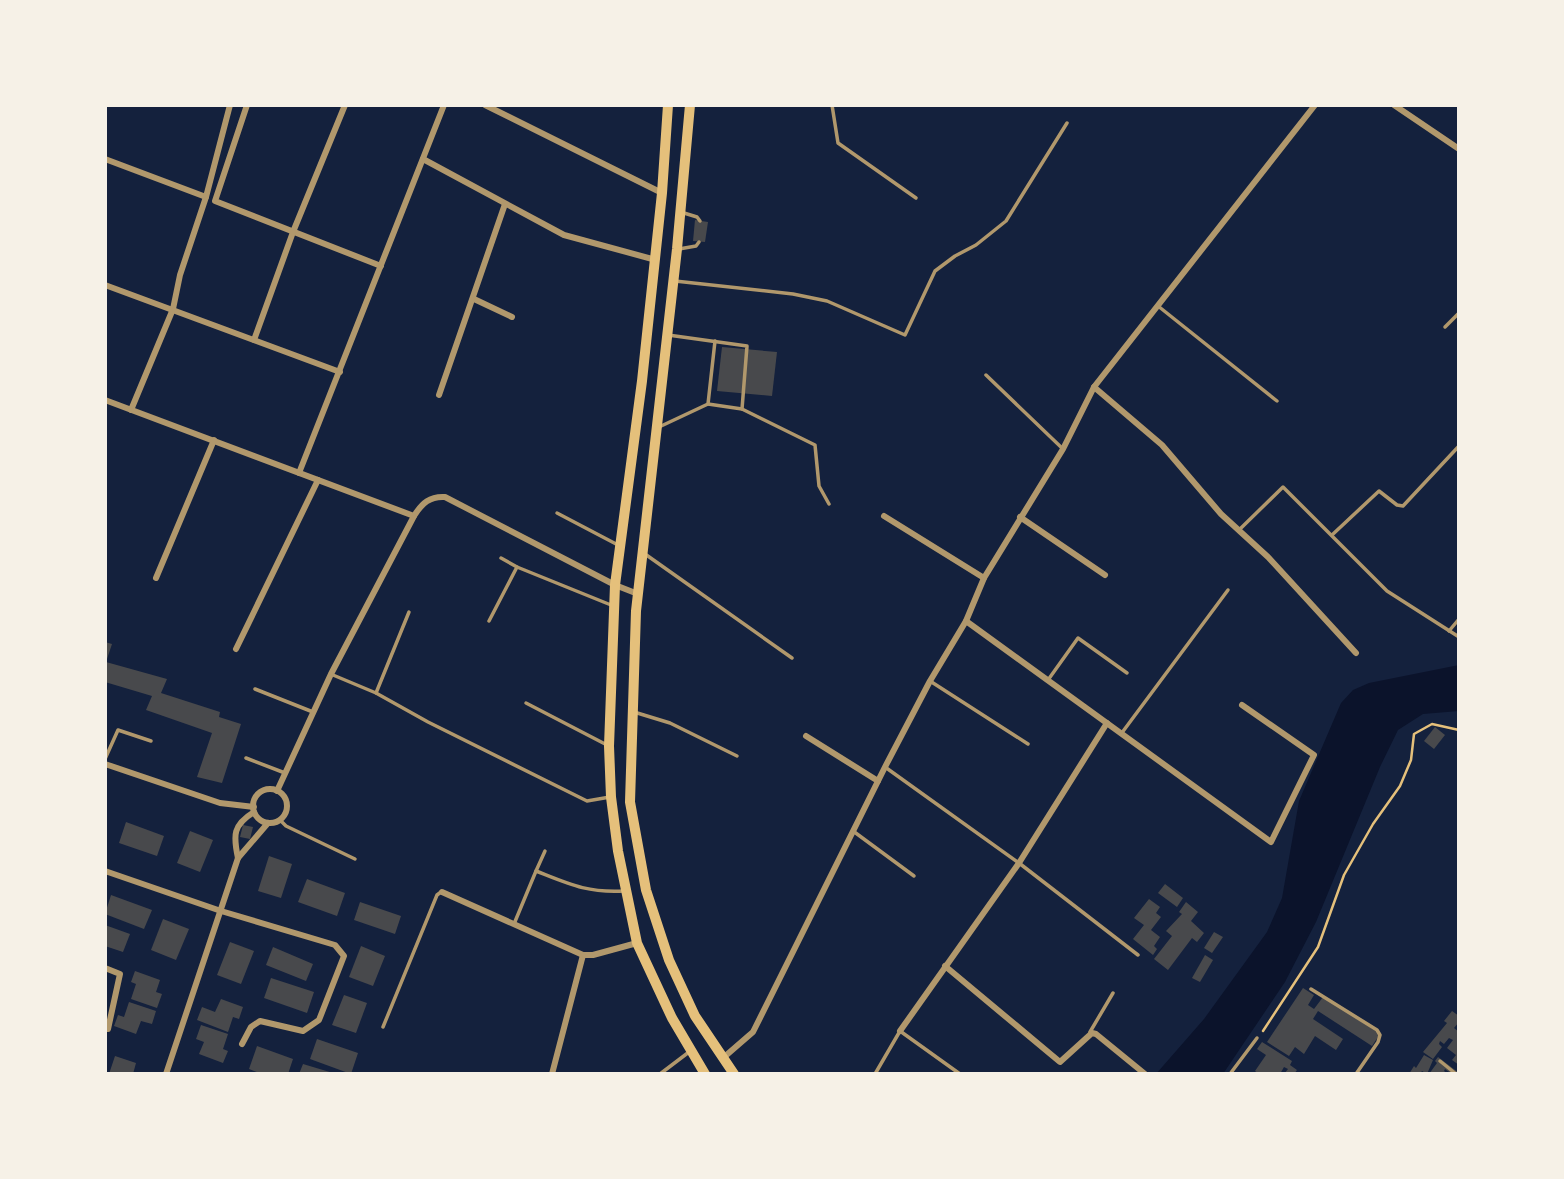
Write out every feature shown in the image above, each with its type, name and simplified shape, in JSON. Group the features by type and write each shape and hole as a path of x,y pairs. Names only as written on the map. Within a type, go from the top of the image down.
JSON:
{"highway":[{"path":"668,105 656,260 613,606 608,746 611,797 637,943 672,1018 705,1074"},
{"path":"690,105 677,249 638,594 631,802 646,890 670,960 695,1016 734,1074"}],"street":[{"path":"131,410 173,309 180,275 206,197 230,105"},
{"path":"247,105 215,201 381,266"},
{"path":"254,340 293,232 345,105"},
{"path":"299,473 444,105"},
{"path":"485,105 662,193"},
{"path":"723,1059 752,1032 885,767 930,681 966,621 984,578 1062,449 1094,387 1315,105"},
{"path":"1394,105 1459,149"},
{"path":"105,159 206,197"},
{"path":"423,159 564,235 656,260"},
{"path":"439,395 505,204"},
{"path":"105,285 340,372"},
{"path":"474,299 512,317"},
{"path":"1094,387 1162,445 1221,514 1268,557 1356,653"},
{"path":"105,400 414,516"},
{"path":"156,578 214,440"},
{"path":"236,649 318,480"},
{"path":"277,790 331,674 414,516 424,502 438,496 445,497 615,585 638,594"},
{"path":"884,516 984,578"},
{"path":"1020,517 1105,575"},
{"path":"966,621 1271,842 1314,755 1242,705"},
{"path":"900,1031 1018,863 1107,723"},
{"path":"806,736 878,781"},
{"path":"105,761 220,803 254,809"},
{"path":"166,1074 238,858 268,823 280,820 287,808 286,801 277,790 268,789 255,799 257,817 268,823"},
{"path":"238,858 236,829 241,820 254,809"},
{"path":"105,871 221,911 335,945 344,956 319,1020 303,1031 260,1021 251,1027 242,1044"},
{"path":"442,892 583,955 593,955 637,943"},
{"path":"552,1074 583,955"},
{"path":"945,966 1060,1062 1089,1034 1096,1034 1144,1074"},
{"path":"105,968 120,974 108,1029"}],"lane":[{"path":"832,105 838,143 916,198"},
{"path":"673,281 793,294 827,301 905,334 935,271 976,245 1006,221 1067,123"},
{"path":"680,212 697,217 700,221"},
{"path":"677,249 695,246 699,242"},
{"path":"1158,306 1277,401"},
{"path":"1445,327 1459,313"},
{"path":"666,334 747,346 742,409"},
{"path":"708,404 715,341"},
{"path":"986,375 1062,449"},
{"path":"656,429 708,404 742,409 815,445 819,486 829,504"},
{"path":"1332,535 1379,491 1397,505 1403,506 1459,446"},
{"path":"1239,530 1283,487 1387,591 1459,637"},
{"path":"556,513 620,547"},
{"path":"644,553 792,658"},
{"path":"501,558 613,606"},
{"path":"489,621 517,567"},
{"path":"1121,733 1228,590"},
{"path":"376,693 409,612"},
{"path":"1449,631 1459,619"},
{"path":"1048,680 1078,638 1127,673"},
{"path":"331,674 376,693 428,722 587,801 611,797"},
{"path":"930,681 1028,744"},
{"path":"255,689 313,712"},
{"path":"526,703 608,746"},
{"path":"632,711 670,723 737,756"},
{"path":"105,761 118,730 151,741"},
{"path":"246,758 285,773"},
{"path":"885,767 1018,863 1138,955"},
{"path":"280,820 286,826 355,859"},
{"path":"853,831 914,876"},
{"path":"514,924 545,851"},
{"path":"536,871 587,890 626,891"},
{"path":"383,1027 437,895 442,892"},
{"path":"1311,989 1377,1030 1380,1035 1356,1074"},
{"path":"1089,1034 1113,993"},
{"path":"875,1074 900,1031 960,1074"},
{"path":"1230,1074 1257,1038"},
{"path":"660,1074 690,1051"},
{"path":"1440,1061 1456,1074"}],"path":[{"path":"1257,1038 1281,1007 1318,947 1344,875 1373,824 1400,786 1411,760 1414,734 1432,724 1459,730"}],"water":[{"path":"1459,665 1459,711 1423,714 1398,730 1316,922 1285,982 1223,1074 1156,1074 1204,1019 1267,932 1282,898 1299,801 1341,703 1353,690 1369,683"}],"building":[{"path":"695,220 708,222 705,242 693,241"},
{"path":"722,347 777,352 772,396 717,391"},
{"path":"105,642 112,644 106,662 167,679 161,693 220,712 219,717 241,724 222,783 197,777 212,733 146,710 152,696 105,682"},
{"path":"1435,727 1445,735 1434,749 1424,741"},
{"path":"126,822 164,836 157,856 119,843"},
{"path":"243,825 253,827 250,839 240,837"},
{"path":"190,831 213,840 200,872 177,863"},
{"path":"269,856 292,864 281,898 258,891"},
{"path":"307,879 345,893 337,916 298,902"},
{"path":"1165,884 1183,898 1177,907 1158,893"},
{"path":"111,895 152,910 144,929 105,914"},
{"path":"1149,899 1160,907 1156,913 1161,917 1151,930 1160,937 1154,946 1157,949 1153,955 1133,939 1144,925 1134,918"},
{"path":"360,902 401,916 395,934 354,920"},
{"path":"1186,902 1198,912 1191,921 1204,933 1197,942 1192,938 1168,970 1154,959 1172,936 1166,931 1182,914 1179,912"},
{"path":"163,919 189,929 176,960 151,950"},
{"path":"105,925 130,934 123,952 105,946"},
{"path":"1214,932 1223,937 1212,953 1204,948"},
{"path":"230,942 254,951 241,984 217,975"},
{"path":"361,946 385,956 373,986 349,977"},
{"path":"273,947 313,964 306,981 266,965"},
{"path":"1205,955 1213,960 1200,982 1192,978"},
{"path":"135,971 160,980 156,992 162,994 157,1008 131,999 136,984 131,982"},
{"path":"271,978 314,992 307,1013 264,998"},
{"path":"1303,988 1314,995 1308,1005 1314,1009 1323,997 1380,1034 1372,1046 1318,1011 1313,1019 1343,1039 1336,1050 1315,1036 1304,1054 1295,1047 1289,1056 1267,1042"},
{"path":"344,995 367,1003 356,1033 332,1025"},
{"path":"221,999 243,1007 239,1019 233,1017 228,1032 197,1020 202,1007 215,1012"},
{"path":"129,1002 156,1011 152,1024 141,1021 136,1034 114,1026 118,1015 124,1017"},
{"path":"1452,1011 1459,1016 1459,1022 1454,1028 1459,1032 1459,1065 1452,1060 1456,1055 1447,1048 1453,1040 1449,1038 1444,1044 1440,1041 1442,1047 1433,1059 1423,1052 1447,1023 1444,1021"},
{"path":"201,1025 228,1034 223,1049 228,1051 223,1063 199,1054 204,1042 196,1039"},
{"path":"317,1039 358,1053 351,1074 310,1059"},
{"path":"1262,1042 1292,1061 1290,1065 1297,1070 1294,1074 1284,1074 1288,1069 1284,1067 1280,1074 1259,1074 1255,1071 1266,1055 1257,1049"},
{"path":"257,1046 293,1059 288,1074 262,1074 249,1069"},
{"path":"1424,1055 1433,1060 1427,1074 1422,1071 1420,1074 1409,1074 1414,1066 1416,1068"},
{"path":"115,1056 136,1063 133,1074 109,1074"},
{"path":"1438,1057 1459,1074 1452,1074 1445,1069 1448,1074 1429,1074"},
{"path":"303,1064 333,1073 333,1074 299,1074"}]}
